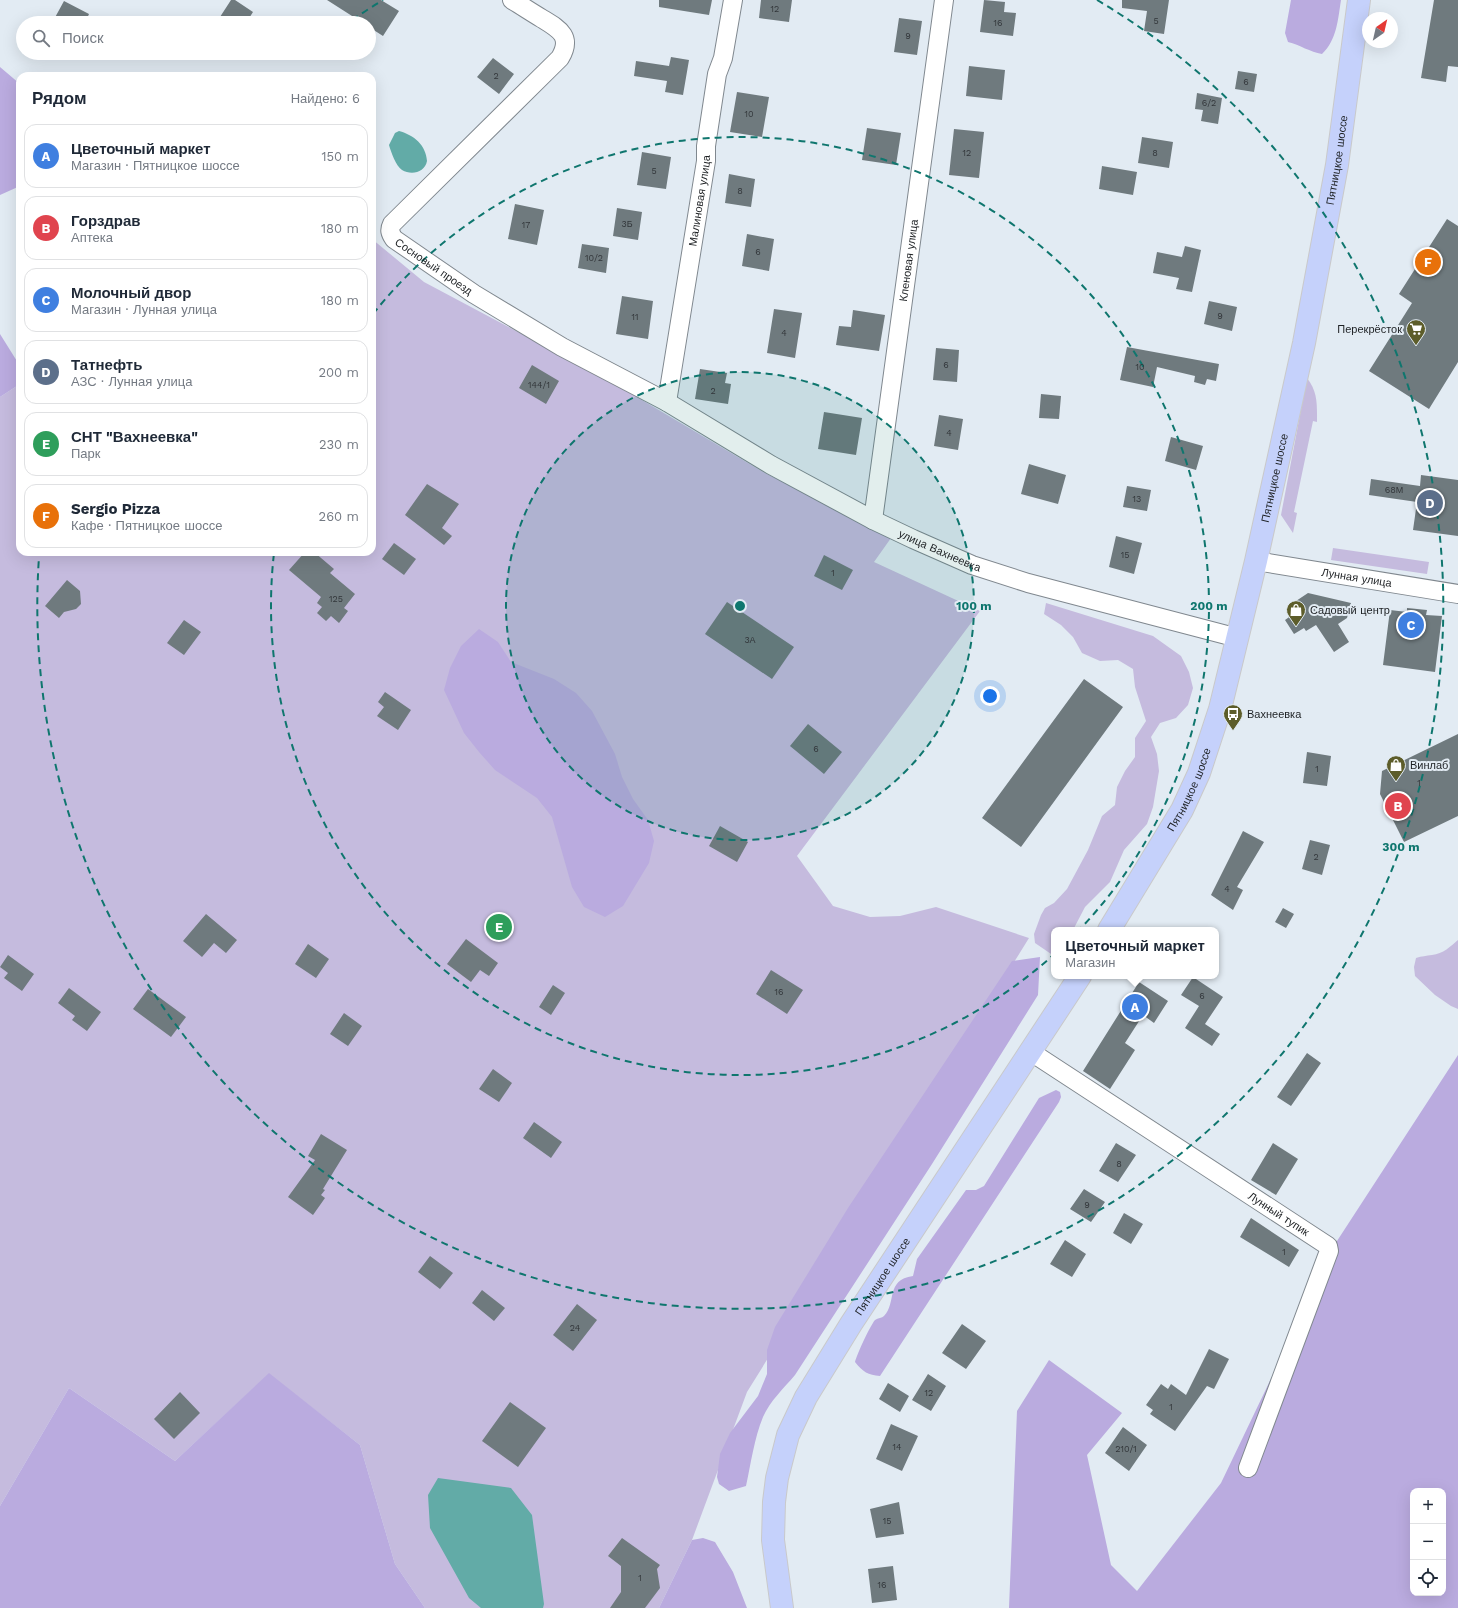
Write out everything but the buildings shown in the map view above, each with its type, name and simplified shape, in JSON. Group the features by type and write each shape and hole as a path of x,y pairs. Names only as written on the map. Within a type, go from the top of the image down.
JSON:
{"main road":[{"name":"Пятницкое шоссе","path":"1111,927 1182,810 1199,773 1220,709 1256,561 1303,348 1336,172 1359,0"},
{"name":"Пятницкое шоссе","path":"782,1608 773,1540 772,1519 777,1478 788,1435 806,1397 852,1324 1078,979"}],"street":[{"name":"Сосновый проезд","path":"512,0 560,29 566,43 564,51 560,58 392,224 390,234 394,239 474,294 562,347 667,402"},
{"name":"Малиновая улица","path":"667,402 706,161 706,146 717,74 723,58 733,0"},
{"name":"Кленовая улица","path":"873,520 944,0"},
{"name":"улица Вахнеевка","path":"667,402 771,465 873,520 972,565 1028,583 1238,638"},
{"name":"Лунная улица","path":"1256,561 1458,594"},
{"name":"Лунный тупик","path":"1031,1052 1328,1246 1329,1251 1248,1468"}],"shaded area":[{"path":"1291,0 1341,0 1338,22 1334,36 1322,54 1288,42 1285,33"},
{"path":"0,67 16,81 16,188 0,195"},
{"path":"399,131 414,138 424,150 427,161 426,165 418,172 410,173 402,170 392,155 389,145 395,133"},
{"path":"376,242 424,282 610,381 765,473 891,538 874,562 980,611 797,856 833,906 870,917 900,916 936,907 1029,938 747,1392 692,1540 659,1608 425,1608 395,1564 360,1445 269,1374 175,1461 69,1388 0,1506 0,397 16,387 16,556 376,556"},
{"path":"0,334 16,360 16,387 0,397"},
{"path":"1307,378 1311,383 1315,394 1317,404 1317,422 1313,421 1294,512 1297,513 1293,533 1281,515"},
{"path":"1333,548 1429,562 1427,574 1331,560"},
{"path":"1046,603 1153,636 1181,656 1189,672 1193,688 1188,705 1176,718 1160,723 1151,737 1157,754 1159,771 1153,807 1147,824 1124,850 1110,882 1085,907 1075,927 1051,927 1051,954 1035,943 1034,934 1041,915 1045,908 1054,903 1067,889 1088,850 1102,816 1115,805 1117,787 1125,771 1135,757 1135,738 1146,721 1135,687 1133,669 1118,660 1100,661 1082,653 1073,637 1061,625 1044,614"},
{"path":"479,629 498,642 511,662 554,679 576,693 592,711 615,754 622,777 633,799 648,820 654,841 649,863 623,906 605,917 584,907 572,887 552,817 537,798 495,770 479,752 464,733 444,690 450,668 461,646"},
{"path":"1458,940 1458,1009 1435,995 1415,976 1414,967 1416,958 1440,953"},
{"path":"1040,957 1038,995 932,1164 795,1375 766,1411 757,1434 746,1486 729,1491 719,1484 717,1477 720,1454 730,1433 758,1396 767,1374 767,1350 775,1327 848,1208 1012,961"},
{"path":"1458,1055 1458,1608 1009,1608 1017,1411 1049,1360 1122,1413 1087,1455 1111,1565 1137,1591 1221,1483 1337,1241"},
{"path":"1056,1090 1060,1092 1061,1097 1059,1102 880,1376 872,1375 863,1371 855,1362 856,1358 875,1320 884,1316 888,1311 895,1287 898,1282 904,1278 913,1276 917,1259 966,1190 976,1190 984,1186 1039,1098"},
{"path":"269,1373 360,1445 395,1564 425,1608 0,1608 0,1506 69,1388 175,1461"},
{"path":"438,1478 511,1488 532,1515 544,1604 543,1608 481,1608 469,1598 430,1528 428,1495"},
{"path":"703,1538 715,1542 733,1572 747,1608 659,1608 692,1540"}],"place":[{"name":"Sergio Pizza","path":"1428,262"},
{"name":"Перекрёсток","path":"1416,346"},
{"name":"Татнефть","path":"1430,503"},
{"name":"Молочный двор","path":"1411,625"},
{"name":"Садовый центр","path":"1296,627"},
{"name":"Вахнеевка","path":"1233,731"},
{"name":"Винлаб","path":"1396,782"},
{"name":"Горздрав","path":"1398,806"},
{"name":"СНТ \"Вахнеевка\"","path":"499,927"},
{"name":"Цветочный маркет","path":"1135,1007"}]}
